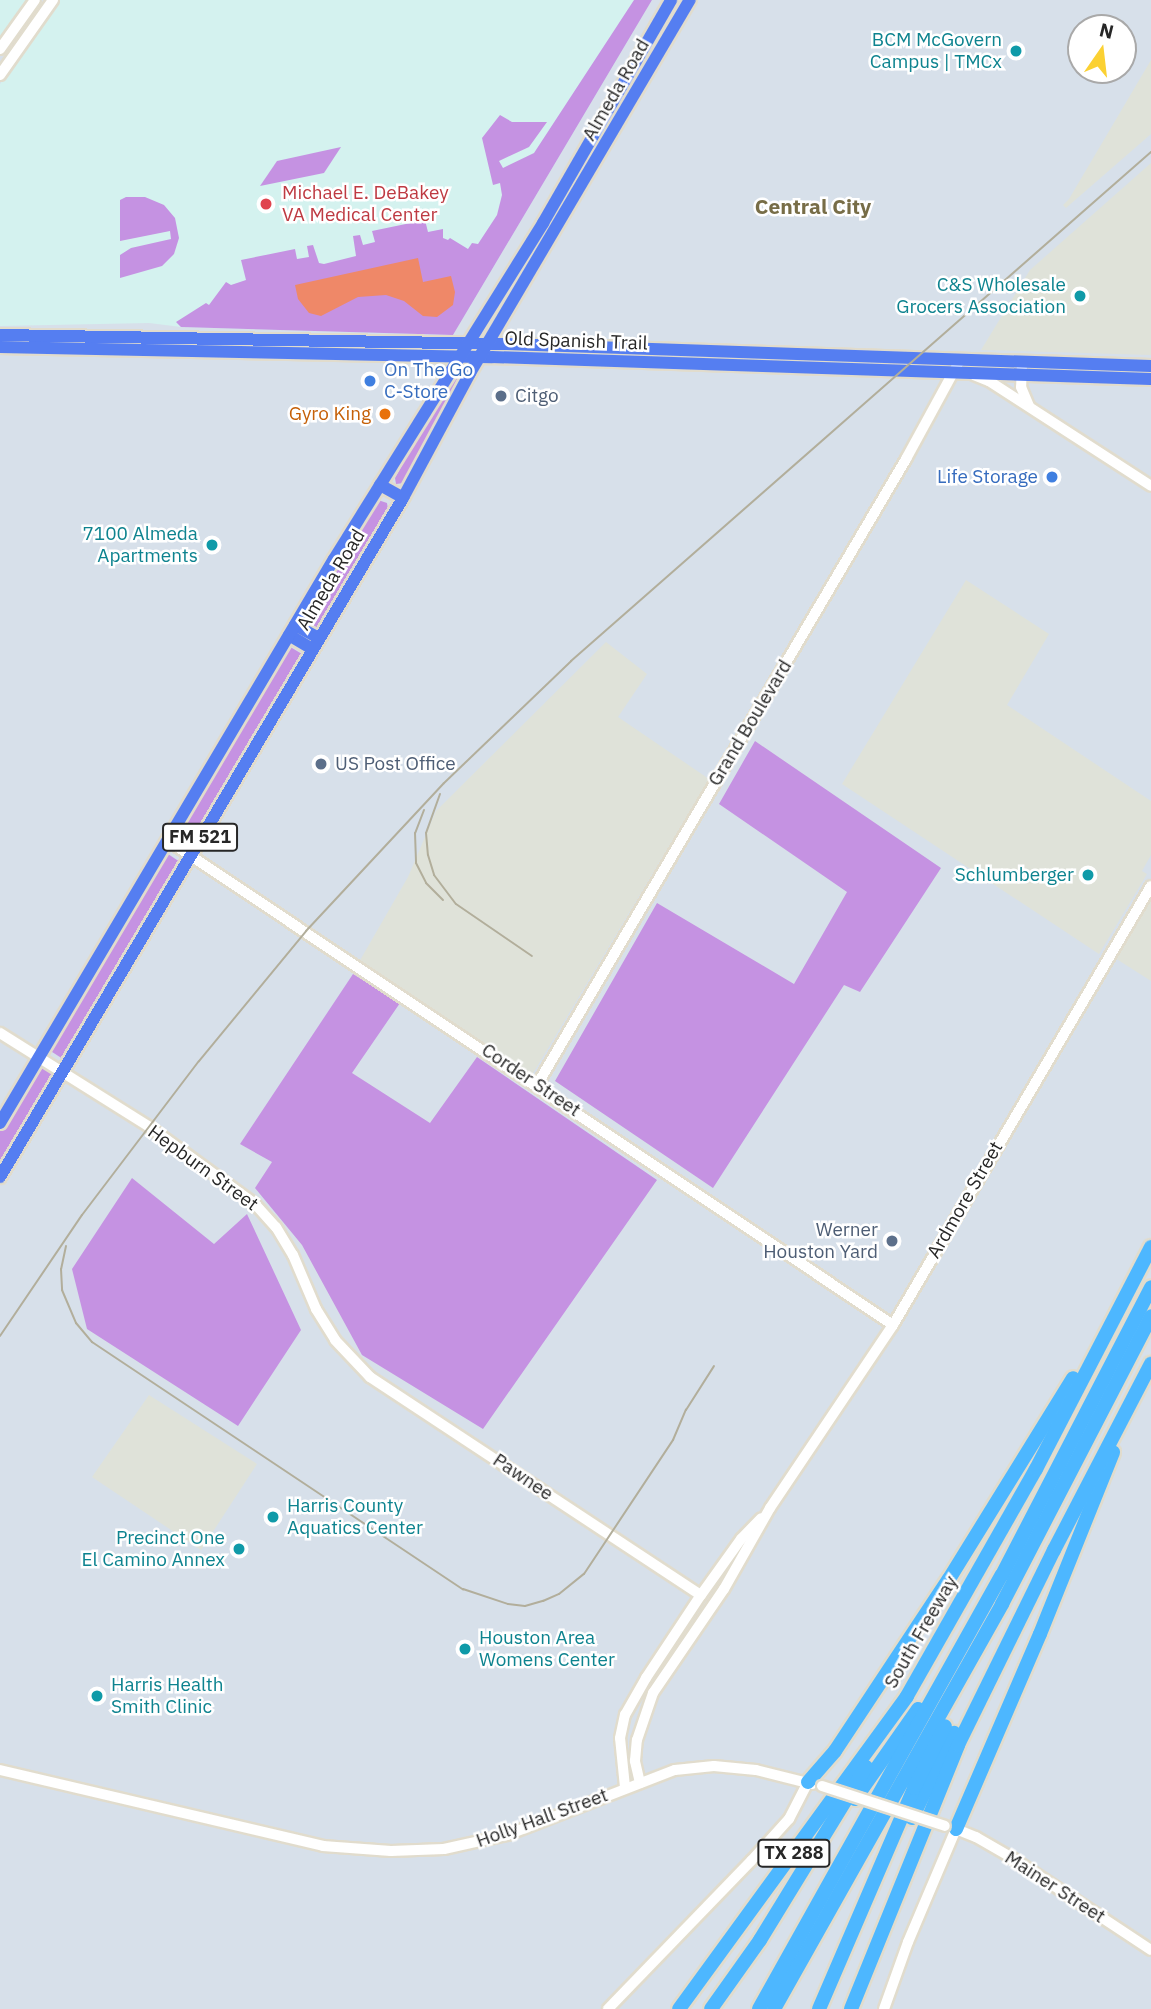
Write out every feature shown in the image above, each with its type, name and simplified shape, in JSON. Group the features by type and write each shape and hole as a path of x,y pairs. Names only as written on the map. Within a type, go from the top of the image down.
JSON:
{"highway":[{"name":"South Freeway","path":"679,2009 907,1696 1036,1469 1151,1247"},
{"path":"815,1784 961,1560 1134,1278"},
{"path":"759,2009 1002,1575 1151,1287"},
{"path":"774,2009 966,1669 1151,1317"},
{"path":"851,2009 958,1745 1026,1606 1151,1364"},
{"path":"950,1827 1090,1512 1132,1399"},
{"path":"832,1825 883,1762 943,1670 987,1591 1002,1575"},
{"path":"858,1922 973,1697 1026,1606"},
{"path":"819,2009 914,1788 958,1698 966,1669"},
{"path":"711,2009 760,1940 832,1825 907,1696"}],"main road":[{"name":"Almeda Road","path":"0,1123 292,630 470,343 671,0"},
{"name":"Almeda Road","path":"0,1177 403,498 480,357 690,0"},
{"name":"Old Spanish Trail","path":"0,335 470,343 586,348 626,356 770,368 1022,376 1151,366"},
{"path":"227,338 227,352"},
{"path":"335,341 336,355"},
{"name":"Old Spanish Trail","path":"0,347 584,361 626,356"},
{"path":"584,361 586,348"},
{"name":"Old Spanish Trail","path":"672,358 769,354 960,359 1022,362 1151,379"},
{"path":"769,354 770,368"},
{"path":"380,485 403,498"},
{"path":"292,630 315,643"}],"street":[{"path":"0,48 35,0"},
{"path":"0,75 53,0"},
{"name":"Grand Boulevard","path":"537,1085 960,359"},
{"path":"1022,362 1023,397 1030,408"},
{"path":"972,374 989,381 1151,486"},
{"name":"Corder Street","path":"167,839 892,1325"},
{"name":"Ardmore Street","path":"640,1783 635,1761 637,1740 652,1696 724,1589 770,1508 892,1325 1151,886"},
{"name":"Hepburn Street","path":"0,1033 63,1070 229,1182 265,1213 293,1255 316,1309 348,1357"},
{"name":"Pawnee","path":"348,1357 383,1386 701,1595"},
{"name":"Ardmore Street","path":"625,1787 620,1738 625,1716 640,1688 701,1595 741,1539 770,1508"},
{"path":"640,1688 652,1696"},
{"name":"Holly Hall Street","path":"0,1770 323,1846 391,1852 462,1847 507,1835 625,1787 676,1770 713,1766 756,1770 815,1784 950,1827"},
{"path":"608,2009 751,1861 789,1819 815,1784"},
{"path":"884,2009 950,1827"},
{"name":"Mainer Street","path":"950,1827 1009,1856 1151,1950"}],"shaded area":[{"path":"0,0 31,0 0,41"},
{"name":"Michael E. DeBakey VA Medical Center","path":"60,0 652,0 453,335 181,327 149,323 0,326 0,84"},
{"path":"634,0 652,0 453,335 181,327 176,322 206,303 209,305 226,282 231,285 246,280 241,260 295,249 297,259 309,257 307,246 313,245 319,263 324,264 356,256 353,236 360,235 363,245 375,242 372,231 425,220 428,232 443,229 443,238 450,238 468,249 472,243 478,244 497,215 502,195 500,183 493,185 482,138 500,115 512,122 547,122 529,147 499,161 503,168 534,153"},
{"path":"1151,60 1151,134 1066,208 1063,205"},
{"path":"341,147 324,173 260,186 277,161"},
{"path":"1151,163 1151,355 981,350 1030,270"},
{"path":"126,197 145,197 164,205 175,218 179,238 174,254 162,266 120,278 120,255 131,248 171,239 170,231 120,241 120,200"},
{"path":"418,258 423,282 451,276 455,292 453,305 437,317 423,316 404,301 386,295 358,297 321,316 309,313 298,299 295,285"},
{"path":"459,370 461,372 404,483 396,484 395,478 427,419"},
{"path":"378,500 387,503 388,510 319,626 314,630 302,621"},
{"path":"966,580 1049,634 1007,705 1151,801 1151,855 1142,871 1147,874 1099,954 842,784"},
{"path":"606,642 647,674 618,717 709,779 532,1075 359,962 408,877 436,811"},
{"path":"287,645 302,654 201,826 185,845 176,836"},
{"path":"755,741 941,868 860,992 844,985 713,1188 555,1081 657,903 794,984 847,892 719,804"},
{"path":"165,852 180,862 63,1059 49,1050"},
{"path":"1151,897 1151,981 1115,958"},
{"path":"353,974 400,1003 352,1073 430,1123 477,1057 657,1180 483,1429 362,1355 302,1245 255,1188 272,1162 240,1144"},
{"path":"40,1067 51,1071 52,1076 0,1165 0,1130"},
{"path":"132,1178 214,1244 247,1214 301,1330 238,1426 87,1329 72,1269"},
{"path":"149,1395 257,1464 201,1550 92,1477"}],"railway":[{"path":"0,1336 82,1215 199,1061 306,931 444,783 571,661 1151,152"},
{"path":"440,794 426,833 428,855 434,875 456,904 532,956"},
{"path":"424,810 415,833 416,863 426,883 443,900"},
{"path":"66,1246 61,1269 62,1290 76,1323 92,1342 463,1589 508,1604 525,1606 543,1601 559,1594 584,1574 673,1440 686,1410 714,1366"}],"place":[{"name":"BCM McGovern Campus | TMCx","path":"1016,51"},
{"name":"Michael E. DeBakey VA Medical Center","path":"266,204"},
{"name":"C&S Wholesale Grocers Association","path":"1080,296"},
{"name":"On The Go C-Store","path":"370,381"},
{"name":"Citgo","path":"501,396"},
{"name":"Gyro King","path":"385,414"},
{"name":"Life Storage","path":"1052,477"},
{"name":"7100 Almeda Apartments","path":"212,545"},
{"name":"US Post Office","path":"321,764"},
{"name":"Schlumberger","path":"1088,875"},
{"name":"Werner Houston Yard","path":"892,1241"},
{"name":"Harris County Aquatics Center","path":"273,1517"},
{"name":"Precinct One El Camino Annex","path":"239,1549"},
{"name":"Houston Area Womens Center","path":"465,1649"},
{"name":"Harris Health Smith Clinic","path":"97,1696"}],"district":[{"name":"Central City","path":"813,206"}]}
